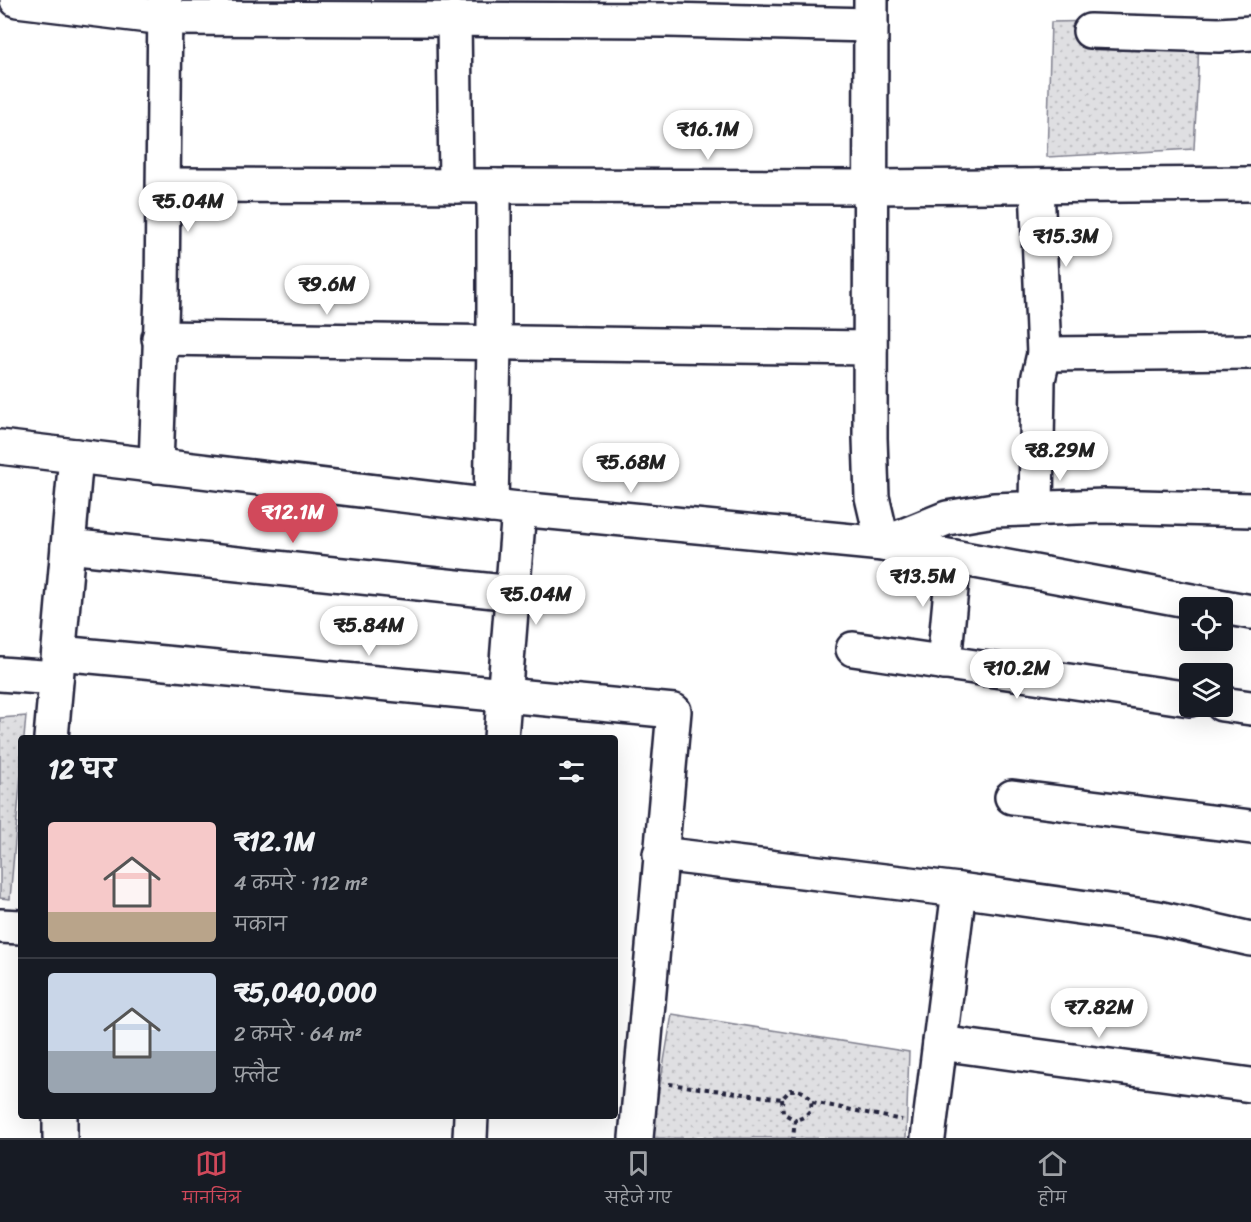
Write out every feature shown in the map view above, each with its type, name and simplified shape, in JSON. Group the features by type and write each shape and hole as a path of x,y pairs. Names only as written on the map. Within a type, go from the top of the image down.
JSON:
{"street":[{"path":"17,0 165,9 871,13 872,497 882,544"},
{"path":"156,466 164,185 165,9"},
{"path":"456,186 462,12"},
{"path":"1090,31 1251,33"},
{"path":"164,185 870,187 1251,184"},
{"path":"494,186 494,344 513,593 501,735"},
{"path":"1036,508 1038,380 1044,354 1038,186"},
{"path":"159,338 870,348"},
{"path":"1044,354 1251,352"},
{"path":"0,447 505,507 882,544 1251,612"},
{"path":"51,735 76,456"},
{"path":"882,544 947,518 994,510 1104,506 1251,510"},
{"path":"68,546 513,593"},
{"path":"944,663 954,557"},
{"path":"853,649 1179,697"},
{"path":"0,674 57,666 505,695 674,711 636,1138"},
{"path":"1233,706 1251,708"},
{"path":"1012,798 1251,827"},
{"path":"660,854 959,890 1158,918 1251,939"},
{"path":"929,1132 959,890"},
{"path":"0,926 18,927"},
{"path":"940,1043 1251,1085"},
{"path":"60,1119 60,1138"},
{"path":"470,1138 471,1119"}],"path":[{"path":"641,1080 782,1099"},
{"path":"800,1089 809,1096 812,1102 810,1113 803,1119 795,1120 783,1113 782,1099 790,1090 800,1089"},
{"path":"812,1102 929,1132"},
{"path":"793,1138 795,1120"}],"shaded area":[{"path":"1199,19 1194,149 1047,157 1051,22"},
{"path":"26,716 24,735 18,735 18,807 10,899 0,898 0,718"},
{"path":"672,1014 909,1052 906,1138 651,1138"}]}
